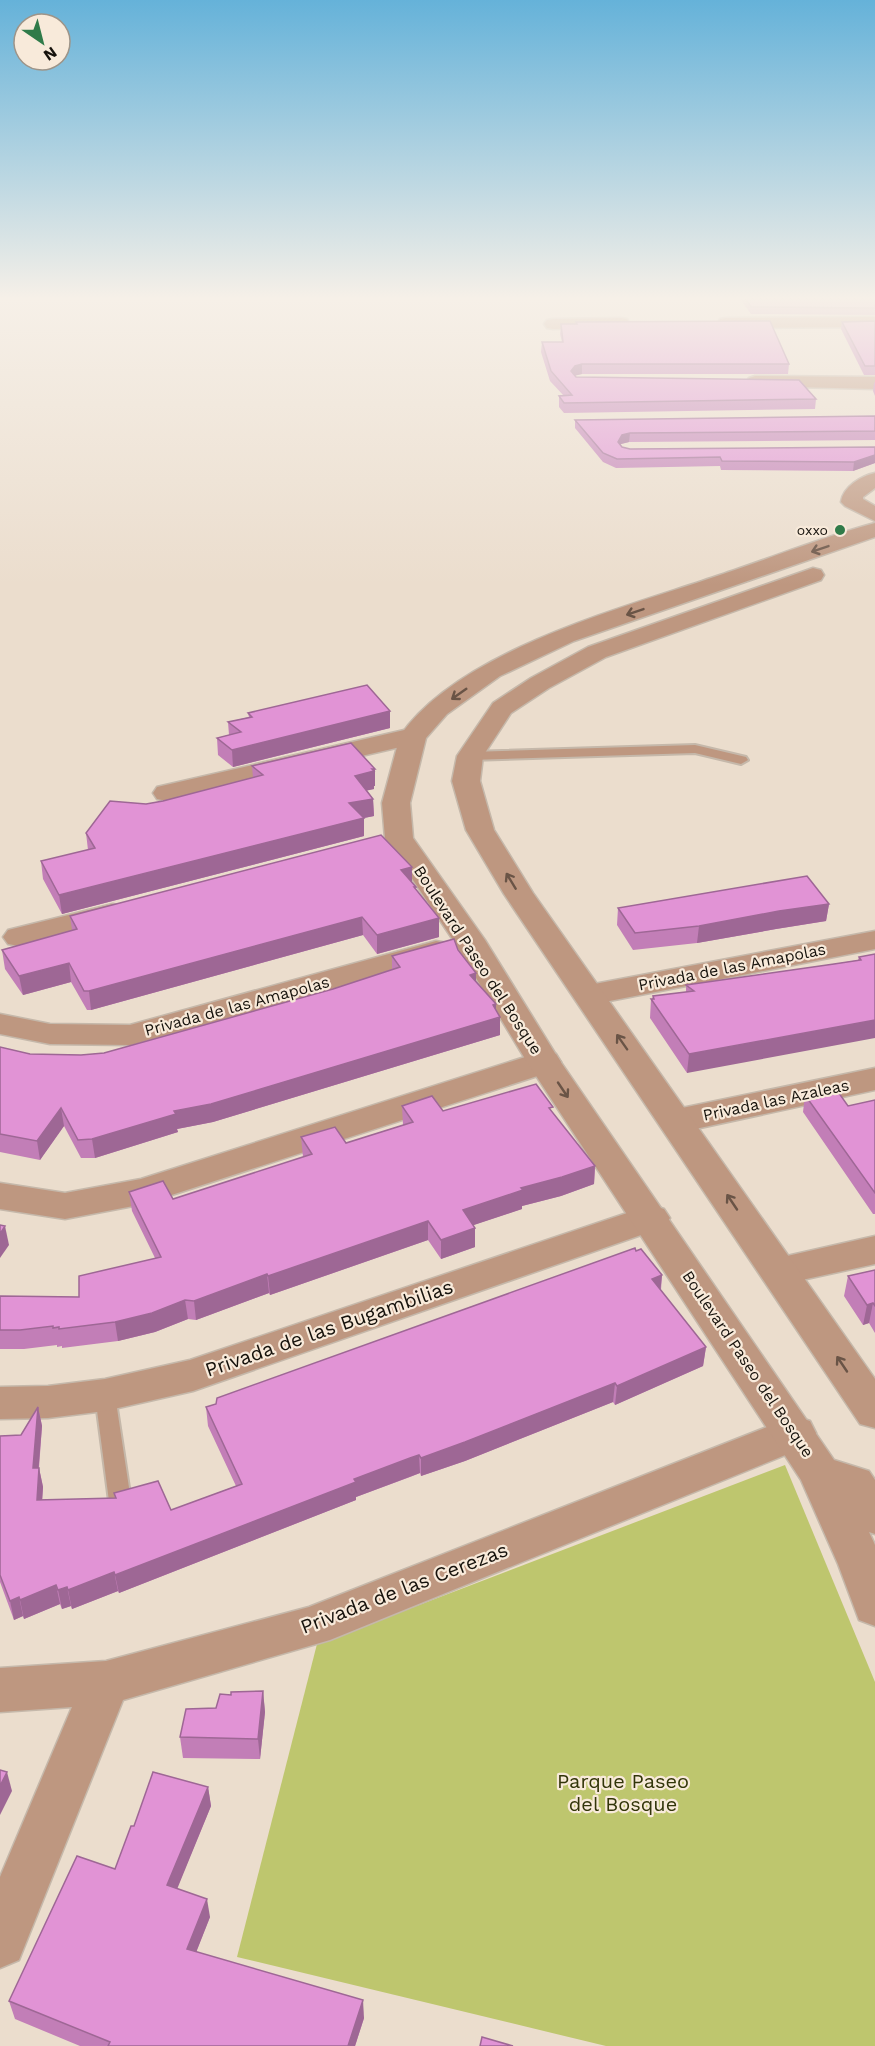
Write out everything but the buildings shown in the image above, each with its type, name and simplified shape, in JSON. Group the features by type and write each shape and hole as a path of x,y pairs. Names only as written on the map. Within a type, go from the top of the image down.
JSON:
{"street":[{"path":"875,478 853,494 852,502 875,515"},
{"name":"Boulevard Paseo del Bosque","path":"875,530 565,636 491,671 438,709 413,736 389,841 469,940 544,1062 795,1433 819,1472 861,1564 875,1606"},
{"path":"875,553 597,652 540,683 502,708 470,756 466,781 480,830 519,894 875,1412"},
{"path":"167,793 413,736"},
{"path":"19,937 143,905"},
{"name":"Privada de las Amapolas","path":"0,1024 50,1034 131,1035 469,940"},
{"name":"Privada de las Amapolas","path":"589,995 875,940"},
{"path":"0,1196 64,1206 144,1191 544,1062"},
{"name":"Privada las Azaleas","path":"677,1121 875,1079"},
{"name":"Privada de las Bugambilias","path":"0,1403 48,1402 105,1395 193,1375 651,1218"},
{"path":"779,1271 875,1250"},
{"name":"Privada de las Cerezas","path":"0,1690 106,1683 313,1626 795,1433"},
{"path":"819,1472 854,1484 875,1516"},
{"path":"0,1941 106,1683"}],"lane":[{"path":"470,756 695,749 741,760"},
{"path":"105,1395 120,1501"}],"green space":[{"name":"Parque Paseo del Bosque","path":"785,1465 875,1682 875,2046 606,2046 237,1957 317,1644"}],"place":[{"name":"oxxo","path":"840,530"}]}
